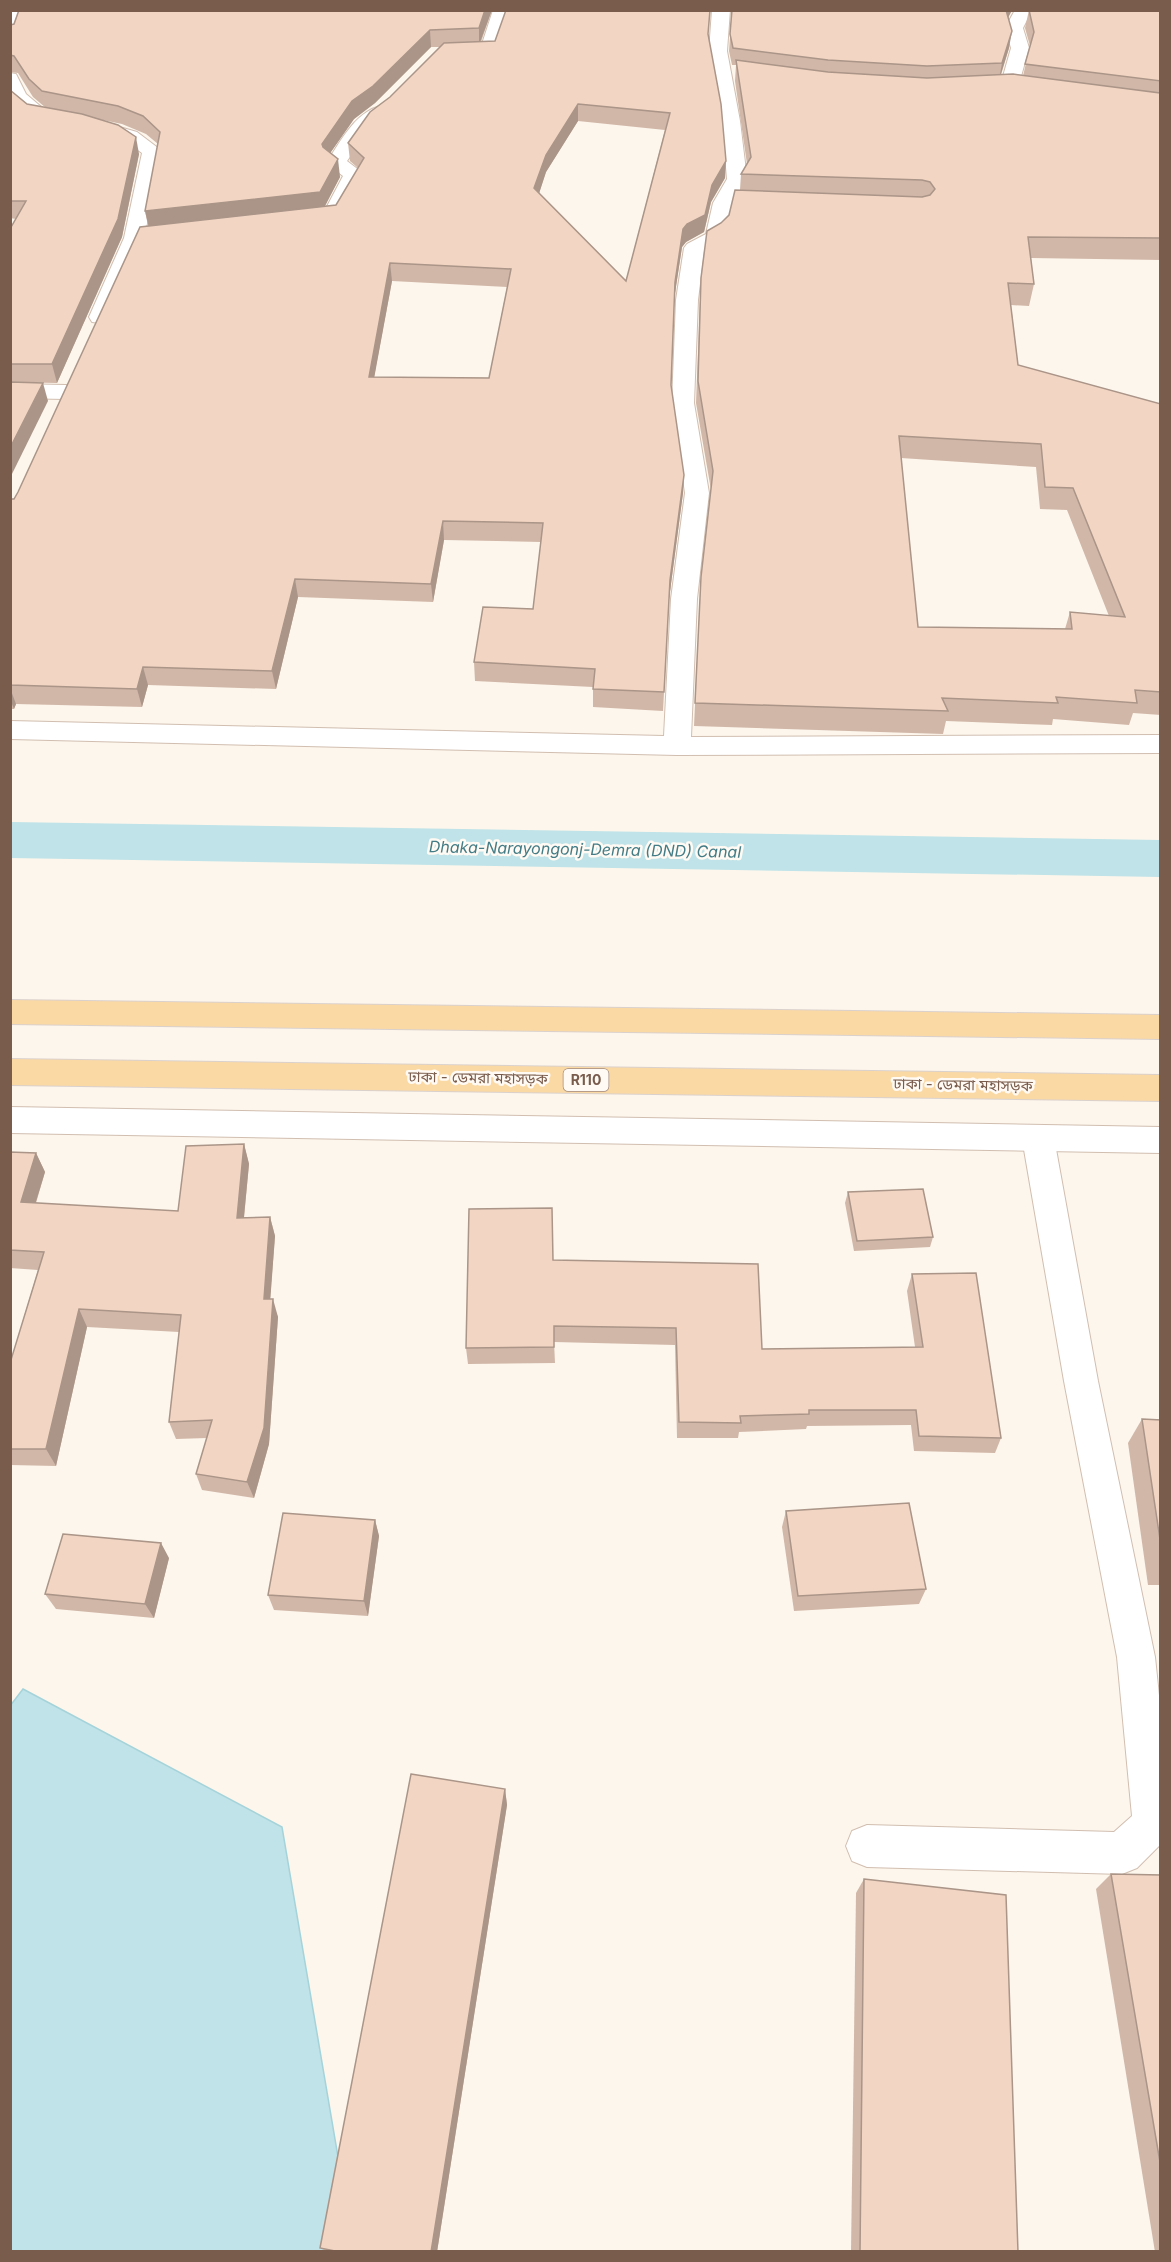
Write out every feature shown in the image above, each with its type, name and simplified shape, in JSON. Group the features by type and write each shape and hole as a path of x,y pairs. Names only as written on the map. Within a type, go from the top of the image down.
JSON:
{"main road":[{"path":"10,1012 1161,1028"},
{"name":"ঢাকা - ডেমরা মহাসড়ক","path":"10,1072 1161,1088"}],"street":[{"path":"10,36 19,10"},
{"path":"1008,88 1020,48 1014,28 1024,10"},
{"path":"439,53 488,52 501,12 570,12"},
{"path":"677,746 684,599 697,493 683,403 687,300 694,248 716,237 723,203 737,179 731,121 730,72 718,51 721,12 697,14"},
{"path":"10,78 18,97 40,116 88,124 130,136 152,151 134,238 93,331"},
{"path":"296,221 331,217 354,174 336,163 363,123 391,101"},
{"path":"723,203 746,204"},
{"path":"134,238 157,236"},
{"path":"10,391 71,382 56,414"},
{"path":"10,730 677,746 1161,744"},
{"path":"10,1120 1161,1140"}],"lane":[{"path":"867,1846 1122,1853 1153,1824 1136,1658 1081,1381 1038,1138"}],"water":[{"path":"23,1689 282,1827 354,2251 11,2251 10,1706"}],"building":[{"path":"19,10 485,10 479,28 430,30 373,86 352,101 322,144 338,159 320,192 145,211 160,132 143,116 118,106 42,91 29,79 14,56 10,55 10,25 14,24"},
{"path":"506,10 710,10 708,34 721,104 726,161 712,185 705,215 687,224 683,229 675,282 671,385 684,475 670,580 664,692 593,689 595,669 474,662 483,607 533,609 543,523 443,521 431,584 295,579 272,671 143,667 137,689 10,685 10,499 14,499 18,492 140,227 336,205 364,158 348,143 370,112 390,97 444,43 495,41","holes":["578,104 670,113 626,281 534,188 546,155","390,263 511,269 489,378 369,377"]},
{"path":"732,10 1006,10 1012,31 1002,63 927,66 828,60 733,48 730,34"},
{"path":"1029,10 1161,10 1161,81 1025,64 1034,32"},
{"path":"736,60 828,72 927,78 1013,74 1160,93 1161,238 1028,237 1034,284 1008,283 1018,365 1161,404 1161,692 1135,690 1137,703 1056,697 1058,703 942,698 948,711 695,703 701,577 713,471 698,381 701,278 707,231 729,215 735,190 922,197 930,195 935,189 930,182 922,180 741,174 751,157","holes":["899,436 1041,444 1045,487 1073,488 1125,617 1070,612 1072,629 918,627"]},
{"path":"10,90 27,104 82,114 118,125 136,137 118,219 52,364 10,364 10,229 26,201 10,201"},
{"path":"10,382 43,383 10,448"},
{"path":"244,1144 237,1218 270,1217 264,1299 273,1299 264,1428 247,1482 196,1474 212,1420 169,1422 181,1315 79,1309 46,1449 10,1449 10,1363 44,1252 10,1250 10,1152 36,1153 21,1202 178,1211 186,1146"},
{"path":"923,1189 933,1237 857,1241 848,1192"},
{"path":"552,1208 553,1260 758,1264 762,1349 923,1347 912,1274 976,1273 1001,1438 919,1436 916,1410 809,1410 809,1414 740,1416 741,1423 679,1422 676,1328 554,1326 554,1347 466,1348 469,1209"},
{"path":"1142,1419 1161,1420 1161,1546"},
{"path":"909,1503 926,1589 798,1596 786,1511"},
{"path":"283,1513 375,1520 364,1601 268,1595"},
{"path":"63,1534 161,1543 145,1604 45,1594"},
{"path":"411,1774 505,1789 431,2252 340,2252 320,2248"},
{"path":"1111,1874 1161,1875 1161,2168"},
{"path":"864,1879 1006,1895 1018,2252 860,2252"}],"waterway":[{"name":"Dhaka-Narayongonj-Demra (DND) Canal","path":"10,840 1160,859"}]}
